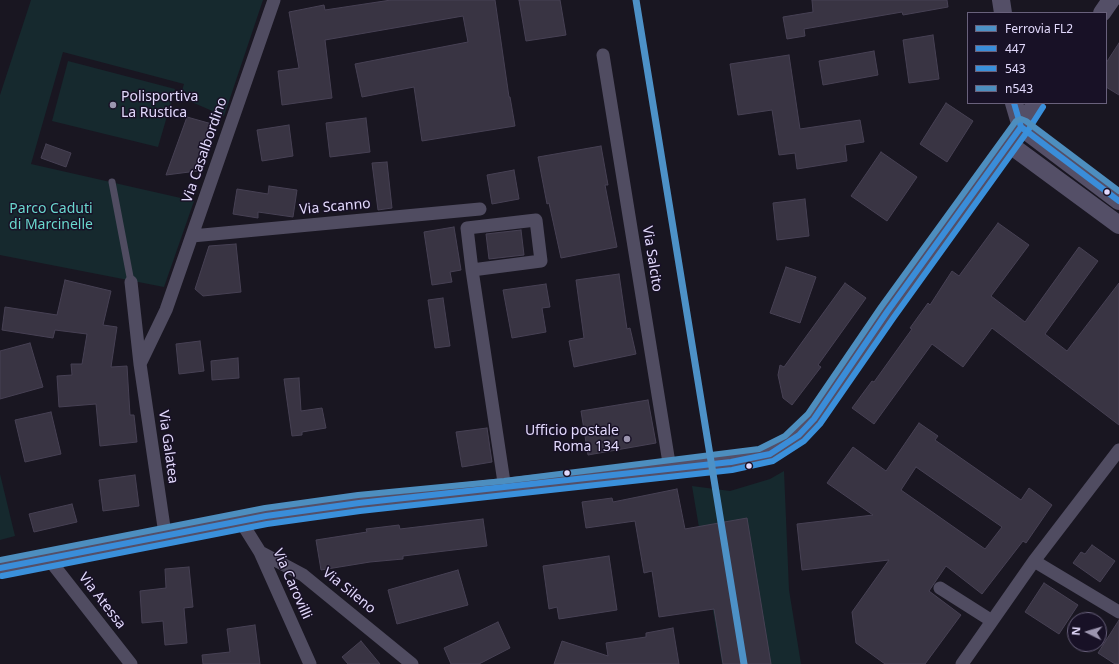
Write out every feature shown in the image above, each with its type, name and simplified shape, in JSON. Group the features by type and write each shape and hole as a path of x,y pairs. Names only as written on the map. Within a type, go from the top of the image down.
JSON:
{"street":[{"name":"Via Casalbordino","path":"140,364 166,310 274,0"},
{"path":"1001,0 1003,12"},
{"path":"1103,12 1111,0"},
{"name":"Via Salcito","path":"603,55 670,469"},
{"path":"1014,104 1021,128 1119,200"},
{"path":"0,568 240,520 359,503 505,488 761,458 781,448 803,432 814,419 887,312 1021,128 1035,104"},
{"path":"1009,144 1119,225"},
{"path":"1082,198 1082,187 1086,183 1094,182"},
{"name":"Via Scanno","path":"192,236 480,209"},
{"path":"472,270 541,261 536,220 467,228 472,270 505,488"},
{"name":"Via Galatea","path":"131,282 140,364 165,534"},
{"path":"962,664 1034,561 1119,450"},
{"name":"Via Carovilli","path":"240,520 260,552 310,664"},
{"name":"Via Sileno","path":"260,552 303,575 412,664"},
{"name":"Via Atessa","path":"48,558 131,664"},
{"path":"1034,561 1119,612"},
{"path":"940,588 992,621"}],"lane":[{"path":"112,182 131,282"}],"green space":[{"name":"Parco Caduti di Marcinelle","path":"31,0 263,0 224,116 180,97 184,84 63,52 31,164 194,201 164,287 0,255 0,95"},
{"name":"Polisportiva La Rustica","path":"68,61 175,89 158,147 52,121"},
{"path":"784,471 789,590 801,664 722,664 692,486 730,491 770,479"},
{"path":"0,474 15,536 0,540"}],"building":[{"path":"391,0 495,0 509,97 515,126 422,141 414,87 362,97 355,64 468,42 463,16 325,40 332,98 282,105 278,71 299,68 289,12 324,5 325,10"},
{"path":"519,0 560,0 566,35 526,41"},
{"path":"812,0 947,0 948,7 903,15 902,12 804,29 805,36 787,39 783,17 813,12"},
{"path":"933,35 939,79 909,83 903,40"},
{"path":"1119,43 1119,95 1107,88 1107,61"},
{"path":"874,51 878,75 823,85 819,61"},
{"path":"789,55 800,129 860,120 864,142 845,145 847,161 797,169 795,153 779,155 772,110 738,115 730,64"},
{"path":"946,103 973,121 947,162 920,144"},
{"path":"187,117 212,124 197,171 166,175"},
{"path":"366,118 370,152 330,157 326,123"},
{"path":"289,125 293,156 262,161 257,130"},
{"path":"46,144 71,153 66,167 41,158"},
{"path":"601,146 608,185 605,185 617,247 561,258 549,203 547,204 538,157"},
{"path":"881,152 917,177 887,221 851,196"},
{"path":"387,162 392,208 378,210 372,163"},
{"path":"514,170 519,199 492,204 487,175"},
{"path":"269,186 297,190 293,217 258,212 258,218 233,214 237,189 268,194"},
{"path":"805,199 809,236 777,240 773,203"},
{"path":"998,223 1029,245 991,296 1025,322 1079,247 1098,261 1045,334 1067,351 1119,283 1119,425 992,328 963,367 932,344 874,424 852,408 872,381 874,382 912,329 910,328 928,303 930,305 952,271 959,276"},
{"path":"454,227 461,270 450,272 452,282 432,285 424,232"},
{"path":"521,230 524,255 489,259 486,234"},
{"path":"236,244 241,292 203,296 195,289 209,246"},
{"path":"786,267 816,277 800,323 770,313"},
{"path":"619,274 627,329 630,328 636,354 574,367 569,341 584,338 576,280"},
{"path":"65,280 111,291 103,325 117,327 111,367 127,366 130,415 134,415 137,442 100,446 96,404 59,407 57,376 72,375 71,364 82,364 87,334 55,330 53,338 2,330 5,307 57,315"},
{"path":"845,283 866,298 818,365 821,367 792,405 783,398 778,375 780,365 784,367"},
{"path":"546,284 550,307 542,308 546,332 512,338 503,290"},
{"path":"443,298 450,346 435,348 428,300"},
{"path":"200,341 204,371 179,374 176,344"},
{"path":"30,343 43,387 0,399 0,351"},
{"path":"238,358 239,378 212,380 211,361"},
{"path":"299,378 301,411 322,408 326,428 302,432 302,435 292,436 284,379"},
{"path":"648,400 656,443 588,455 581,411"},
{"path":"51,412 61,454 25,462 15,420"},
{"path":"919,423 938,436 935,440 1021,500 1029,488 1052,505 1026,543 1023,541 982,594 946,566 929,591 961,615 925,664 885,664 856,643 852,612 889,560 802,570 797,524 873,515 827,483 853,447 886,471","holes":["916,467 1002,527 985,549 901,490"]},
{"path":"487,428 492,462 462,467 456,432"},
{"path":"135,475 139,506 103,511 99,480"},
{"path":"677,489 685,529 747,518 771,664 723,664 714,609 659,617 652,571 644,573 635,521 586,528 582,502 612,498 613,502"},
{"path":"72,504 77,522 34,532 29,514"},
{"path":"483,519 487,546 403,556 403,559 370,562 321,570 316,540 367,532 366,529 399,525 400,529"},
{"path":"1092,545 1115,561 1100,582 1073,563 1081,552 1085,554"},
{"path":"609,556 617,610 559,619 557,607 549,609 543,566"},
{"path":"189,567 193,607 184,608 187,643 165,645 163,621 142,623 140,591 166,588 165,569"},
{"path":"458,570 468,605 397,624 388,590"},
{"path":"1044,583 1078,605 1073,612 1067,612 1067,622 1059,634 1025,612"},
{"path":"1119,620 1119,664 1115,664 1098,653 1107,652 1107,639"},
{"path":"498,622 510,648 479,664 451,664 444,648"},
{"path":"255,625 260,664 203,664 202,655 230,652 227,629"},
{"path":"673,628 679,664 554,664 562,641 608,656 606,643 646,637 646,633"},
{"path":"361,641 380,664 348,664 342,657"}],"rail line":[{"name":"FL2","path":"636,0 744,664"}],"transit line":[{"name":"447","path":"1014,104 1021,127 1119,201"},
{"name":"543","path":"2,576 267,524 360,511 732,470 773,461 804,441 820,424 894,317 1027,132 1043,107"},
{"name":"n543","path":"0,560 265,508 358,495 504,481 759,449 785,436 808,414 881,307 1016,121 1021,119 1026,121 1119,191"},
{"name":"447","path":"0,568 266,516 359,503 731,462 770,454 799,435 814,419 887,312 1021,127"}],"place":[{"name":"Polisportiva La Rustica","path":"113,105"},
{"name":"Ufficio postale Roma 134","path":"627,439"}]}
